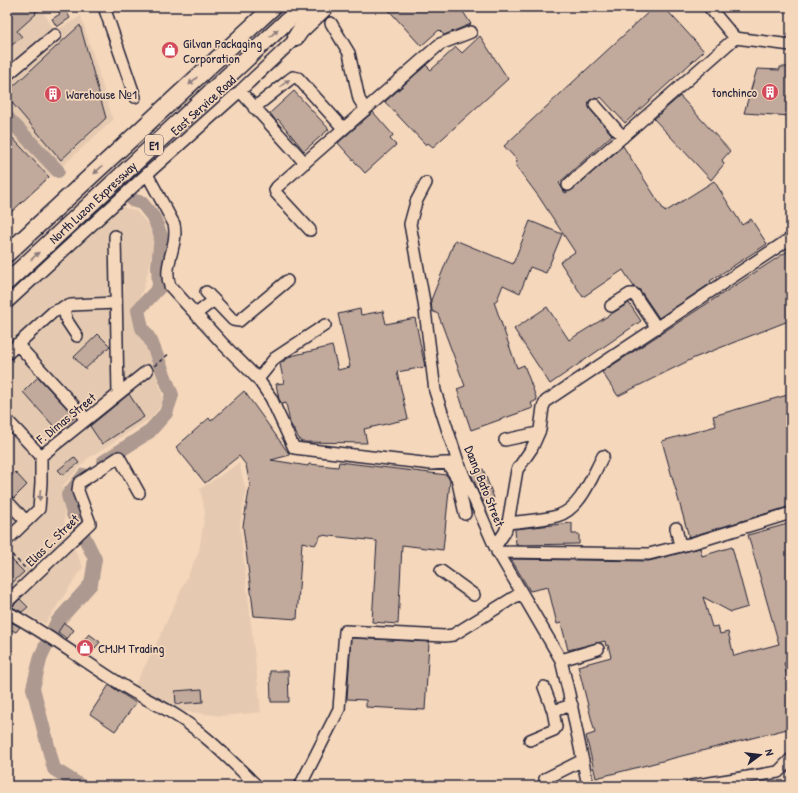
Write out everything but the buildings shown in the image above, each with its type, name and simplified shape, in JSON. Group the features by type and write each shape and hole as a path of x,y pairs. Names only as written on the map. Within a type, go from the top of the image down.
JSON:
{"highway":[{"name":"North Luzon Expressway","path":"7,254 273,7"},
{"name":"North Luzon Expressway","path":"7,282 302,7"},
{"path":"296,37 316,7"}],"street":[{"path":"104,7 135,97"},
{"name":"East Service Road","path":"7,303 240,91 329,7"},
{"path":"709,7 735,38 791,44"},
{"path":"331,23 349,53 359,99 365,109"},
{"path":"310,230 276,190 343,128 440,44 471,32"},
{"path":"7,75 55,35"},
{"path":"568,185 735,38"},
{"path":"254,108 293,77 298,78 343,128"},
{"path":"240,91 305,163"},
{"path":"595,106 624,137"},
{"path":"147,174 174,224 176,232 170,255 167,278 170,286 258,379 271,398 289,440 296,449 431,464 453,462 465,514"},
{"name":"Daang Bato Street","path":"426,183 416,202 410,224 424,302 435,391 453,462 496,549 560,660 572,705 588,786"},
{"path":"115,236 118,394"},
{"path":"791,238 546,401 543,407 538,433 532,448 517,470 508,523 496,549 649,554 791,513"},
{"path":"196,314 210,296 233,320 239,322 287,281"},
{"path":"611,306 630,294 634,294 657,328"},
{"path":"7,354 53,312 71,305 116,303"},
{"path":"63,308 67,320 77,336"},
{"path":"258,379 275,358 325,325"},
{"path":"17,344 86,419"},
{"name":"F. Dimas Street","path":"7,540 39,509 41,456 148,371"},
{"path":"7,420 41,456"},
{"path":"505,440 538,433"},
{"path":"508,523 558,516 568,510 578,501 603,456"},
{"name":"Elias C. Street","path":"7,602 90,523 91,520 78,491 79,483 116,458 119,458 122,460 139,493"},
{"path":"7,501 26,521"},
{"path":"676,528 680,546"},
{"path":"441,572 474,595"},
{"path":"300,786 339,709 345,631 445,636 453,635 520,593"},
{"path":"7,612 43,632 122,686 188,723 214,744 257,786"},
{"path":"560,660 598,649"},
{"path":"530,740 554,730 556,727 553,711 544,687"},
{"path":"553,711 572,705"},
{"path":"691,786 778,772 791,759"},
{"path":"545,779 583,760"}],"path":[{"path":"148,371 170,353"},
{"path":"7,550 34,577"}],"shaded area":[{"path":"7,7 40,7 55,31 81,16 113,120 7,216"},
{"path":"119,206 136,211 157,234 144,287 135,309 141,336 156,373 164,401 151,418 87,459 63,486 65,528 83,567 45,624 7,603 7,308"},
{"path":"239,463 246,491 240,526 261,712 223,716 181,711 134,686 155,647 199,551 205,512 200,489"}],"waterway":[{"path":"7,117 58,171"},
{"path":"103,462 149,432 166,413 172,395 151,341 142,328 138,310 159,288 158,266 161,236 154,218 142,203 132,200"},
{"path":"81,786 54,769 33,688 41,656 57,622 91,584 95,559 73,514 68,495 84,475"}],"place":[{"name":"Gilvan Packaging Corporation","path":"170,50"},
{"name":"tonchinco","path":"770,92"},
{"name":"Warehouse №1","path":"53,94"},
{"name":"CMJM Trading","path":"85,648"}]}
